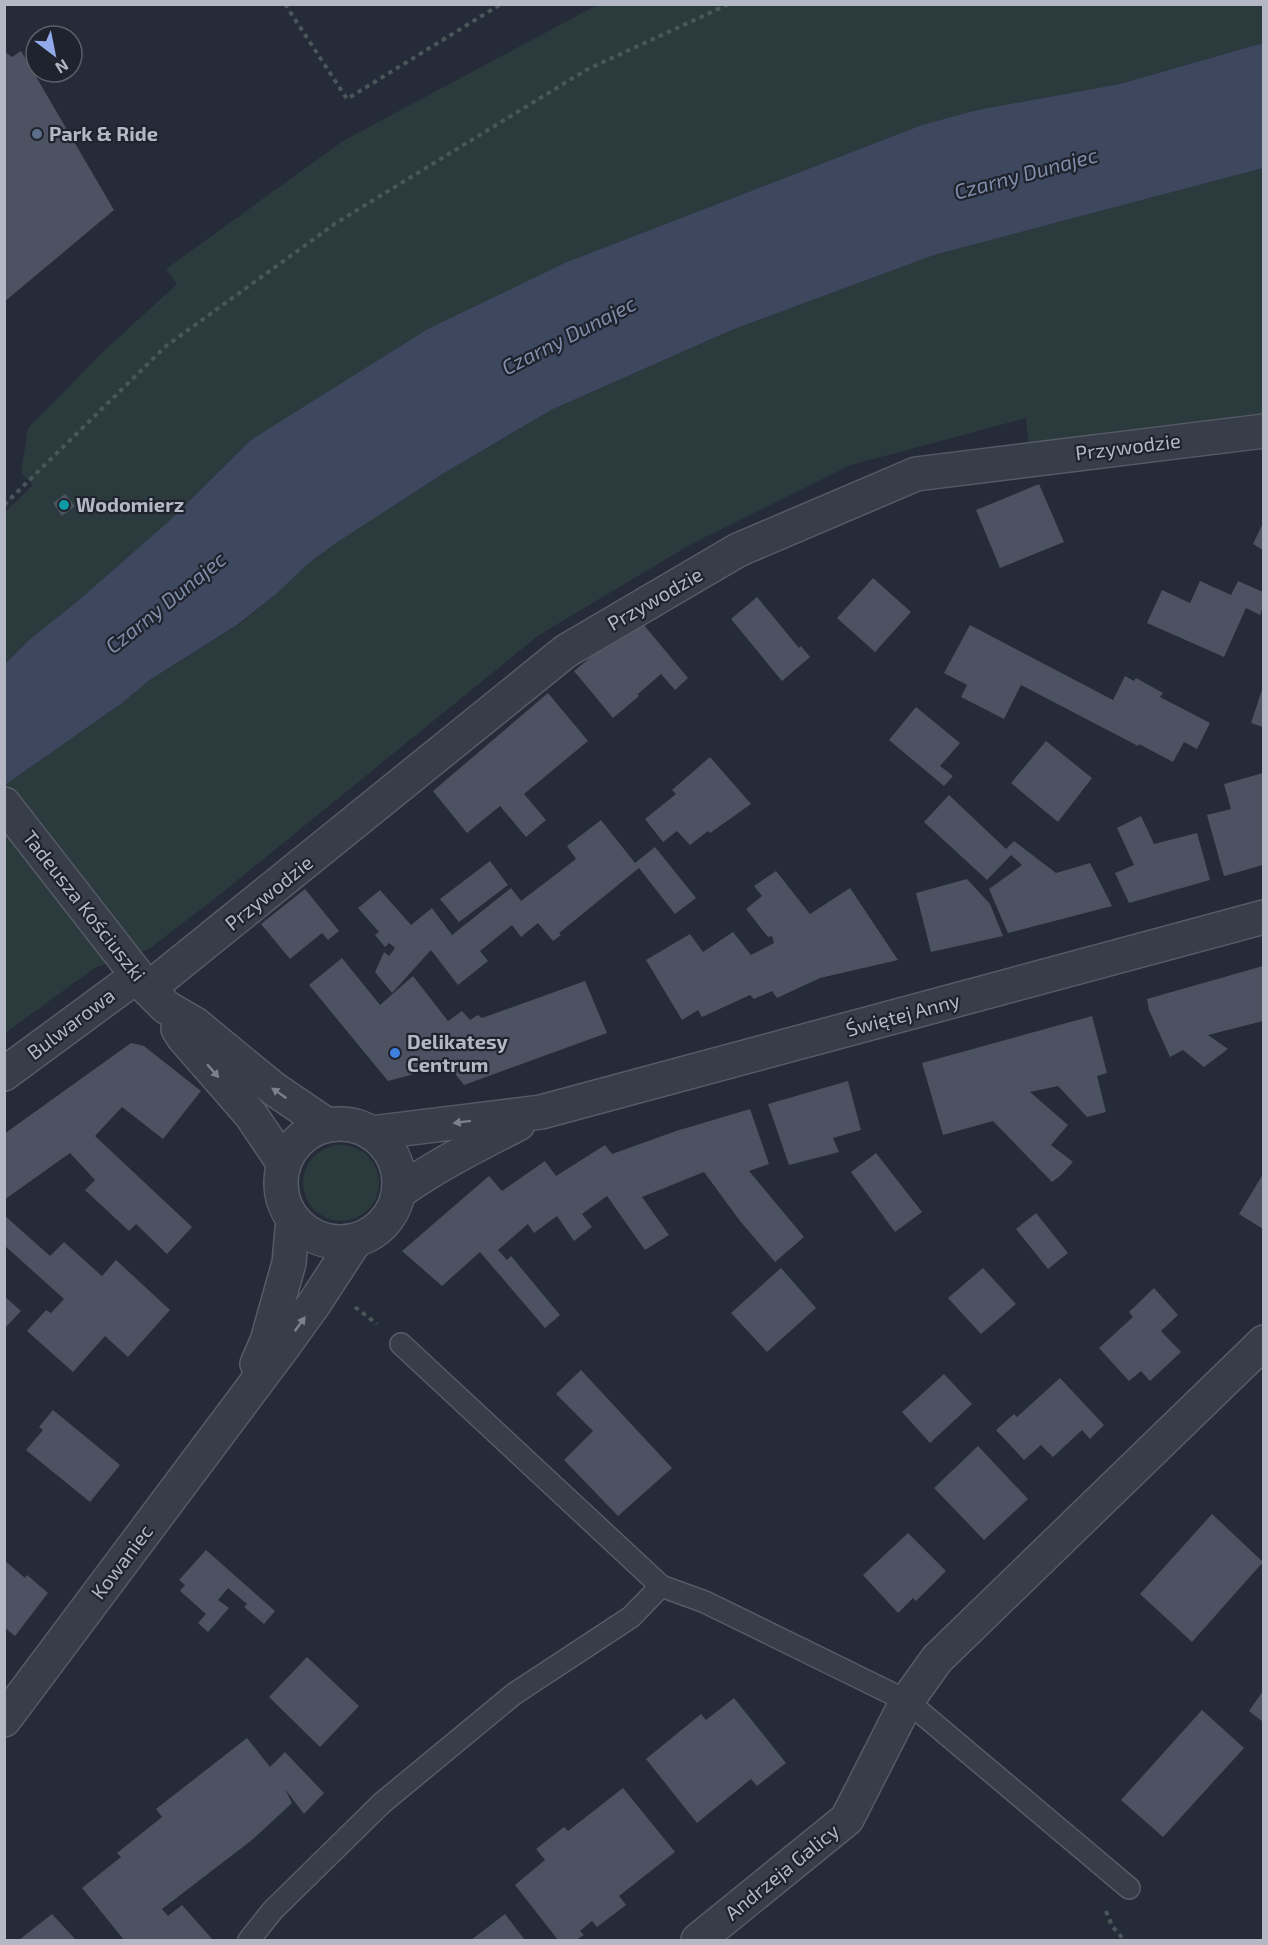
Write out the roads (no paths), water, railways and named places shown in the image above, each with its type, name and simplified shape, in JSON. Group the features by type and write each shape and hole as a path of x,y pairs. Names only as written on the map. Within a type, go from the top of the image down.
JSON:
{"street":[{"name":"Przywodzie","path":"145,985 566,651 738,550 916,474 1263,431"},
{"name":"Tadeusza Kościuszki","path":"4,804 183,1037 251,1115 284,1164"},
{"name":"Świętej Anny","path":"371,1133 541,1112 1263,918"},
{"name":"Tadeusza Kościuszki","path":"145,985 274,1089 327,1125"},
{"name":"Bulwarowa","path":"4,1074 145,985"},
{"name":"Świętej Anny","path":"399,1192 429,1170 541,1112"},
{"path":"345,1124 371,1133 387,1148 397,1169 399,1192 387,1219 372,1233 343,1243 320,1239 300,1227 292,1219 283,1202 281,1192 282,1173 288,1155 301,1139 327,1125 345,1124"},
{"name":"Kowaniec","path":"240,1404 267,1341 281,1295 289,1263 292,1219"},
{"name":"Kowaniec","path":"4,1720 314,1304 354,1241"},
{"name":"Andrzeja Galicy","path":"698,1941 847,1819 907,1701 937,1659 1263,1342"}],"lane":[{"path":"401,1344 661,1586 705,1602 907,1701 1129,1888"},
{"path":"249,1941 273,1910 382,1803 514,1694 631,1617 661,1586"}],"water":[{"name":"Czarny Dunajec","path":"1263,43 1263,168 934,255 734,329 551,410 444,473 336,543 310,562 275,595 237,625 148,681 122,703 5,785 5,664 29,640 79,600 169,521 251,440 428,329 567,262 922,125 977,110 1120,84"}],"place":[{"name":"Park & Ride","path":"37,134"},
{"name":"Wodomierz","path":"64,505"},
{"name":"Delikatesy Centrum","path":"395,1053"}]}
